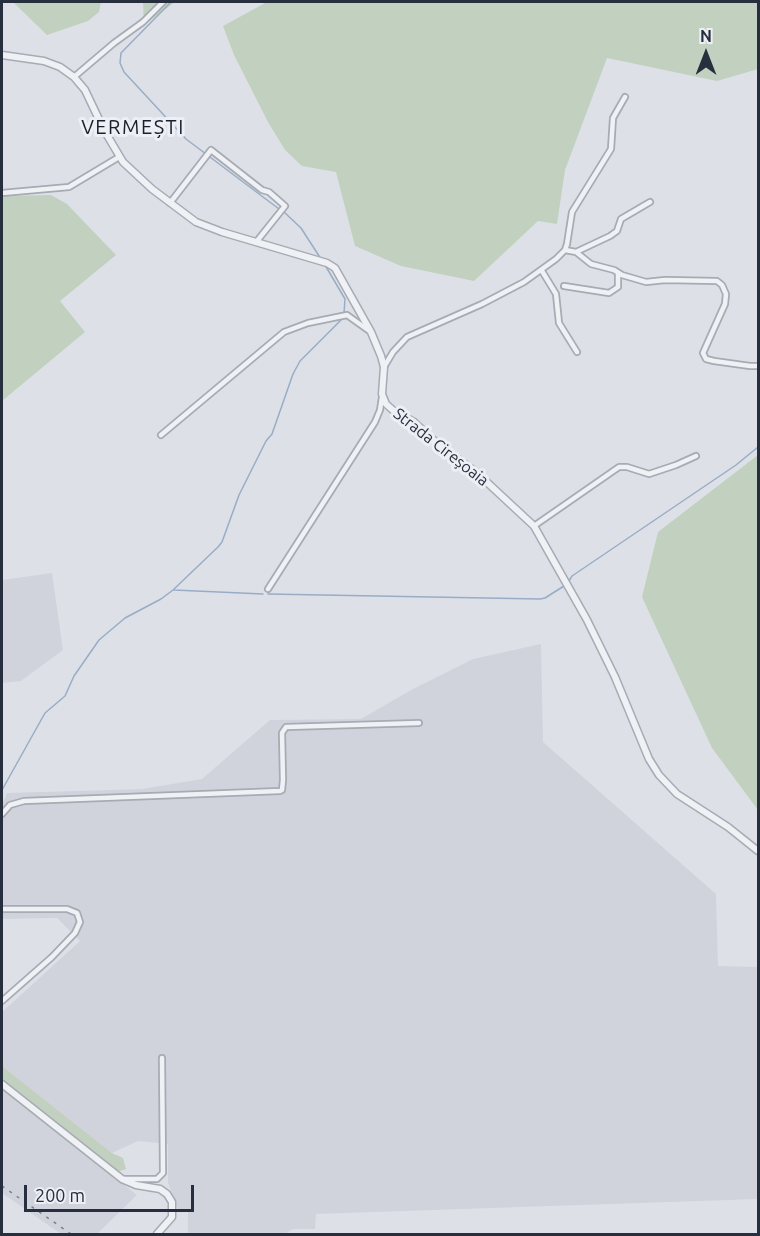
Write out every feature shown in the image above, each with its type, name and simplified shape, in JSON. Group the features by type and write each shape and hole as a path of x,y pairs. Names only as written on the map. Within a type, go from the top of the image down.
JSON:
{"street":[{"path":"74,77 143,22 163,2"},
{"name":"Strada Cireșoaia","path":"2,55 44,61 60,67 74,77 85,90 119,157 137,177 196,222 327,263 335,268 371,332 384,367 382,394 386,404 395,412 414,422 440,446 477,473 534,526 587,620 615,677 649,759 659,775 677,794 728,827 759,851"},
{"path":"384,367 407,337 482,304 542,271 565,250 572,212 611,149 613,118 625,97"},
{"path":"170,202 211,150 285,206 257,241"},
{"path":"2,193 69,187 119,157"},
{"path":"576,252 610,236 616,231 621,219 650,202"},
{"path":"565,250 576,252 591,264 646,282 717,281 722,285 726,294 725,304 703,353 706,359 714,361 759,366"},
{"path":"542,271 556,294 560,322 577,352"},
{"path":"564,286 609,292 618,287 618,273"},
{"path":"161,435 284,332 308,323 347,315 371,332"},
{"path":"268,589 375,422 380,410 382,394"},
{"path":"534,526 618,467 627,467 649,474 696,456"},
{"path":"2,814 10,805 24,801 280,791 284,780 282,733 286,727 419,723"},
{"path":"2,909 67,909 77,913 80,922 75,933 52,957 2,1001"},
{"path":"122,1179 157,1179 163,1173 162,1058"},
{"path":"2,1084 122,1179 136,1185 160,1189 170,1198 173,1207 172,1217 157,1234"}],"shaded area":[{"path":"52,573 63,650 21,681 2,683 2,580"},
{"path":"541,644 543,742 716,894 718,966 758,967 758,1199 316,1214 315,1229 293,1229 285,1234 188,1234 188,1211 179,1212 168,1183 168,1144 138,1141 112,1153 2,1066 2,1012 80,941 57,918 2,919 2,804 7,793 142,789 202,779 270,720 361,719 411,690 473,659"},
{"path":"2,1090 137,1195 97,1234 61,1234 2,1193"}],"green space":[{"path":"13,2 101,2 99,12 88,21 47,35"},
{"path":"143,2 175,2 144,25"},
{"path":"267,2 758,2 758,69 717,81 607,58 565,170 557,224 538,221 474,281 401,266 355,246 336,172 302,166 285,150 234,55 223,26"},
{"path":"51,195 67,204 116,255 60,301 85,332 2,401 2,196"},
{"path":"758,455 758,810 712,748 642,597 658,532"},
{"path":"2,1066 112,1153 123,1158 126,1169 117,1172 113,1177 2,1090"}],"waterway":[{"path":"171,2 121,53 120,63 124,72 186,139 279,209"},
{"path":"283,211 301,228 321,259"},
{"path":"325,265 345,299 344,313"},
{"path":"2,790 45,713 65,696 74,676 99,640 125,618 173,590 222,542 239,495 266,441 272,434 293,374 300,361 342,319"},
{"path":"569,581 572,576 736,465 758,447"},
{"path":"268,594 540,599 564,586"},
{"path":"174,590 263,594"}],"railway":[{"path":"2,1186 71,1234"}],"district":[{"name":"VERMEȘTI","path":"133,127"}]}
